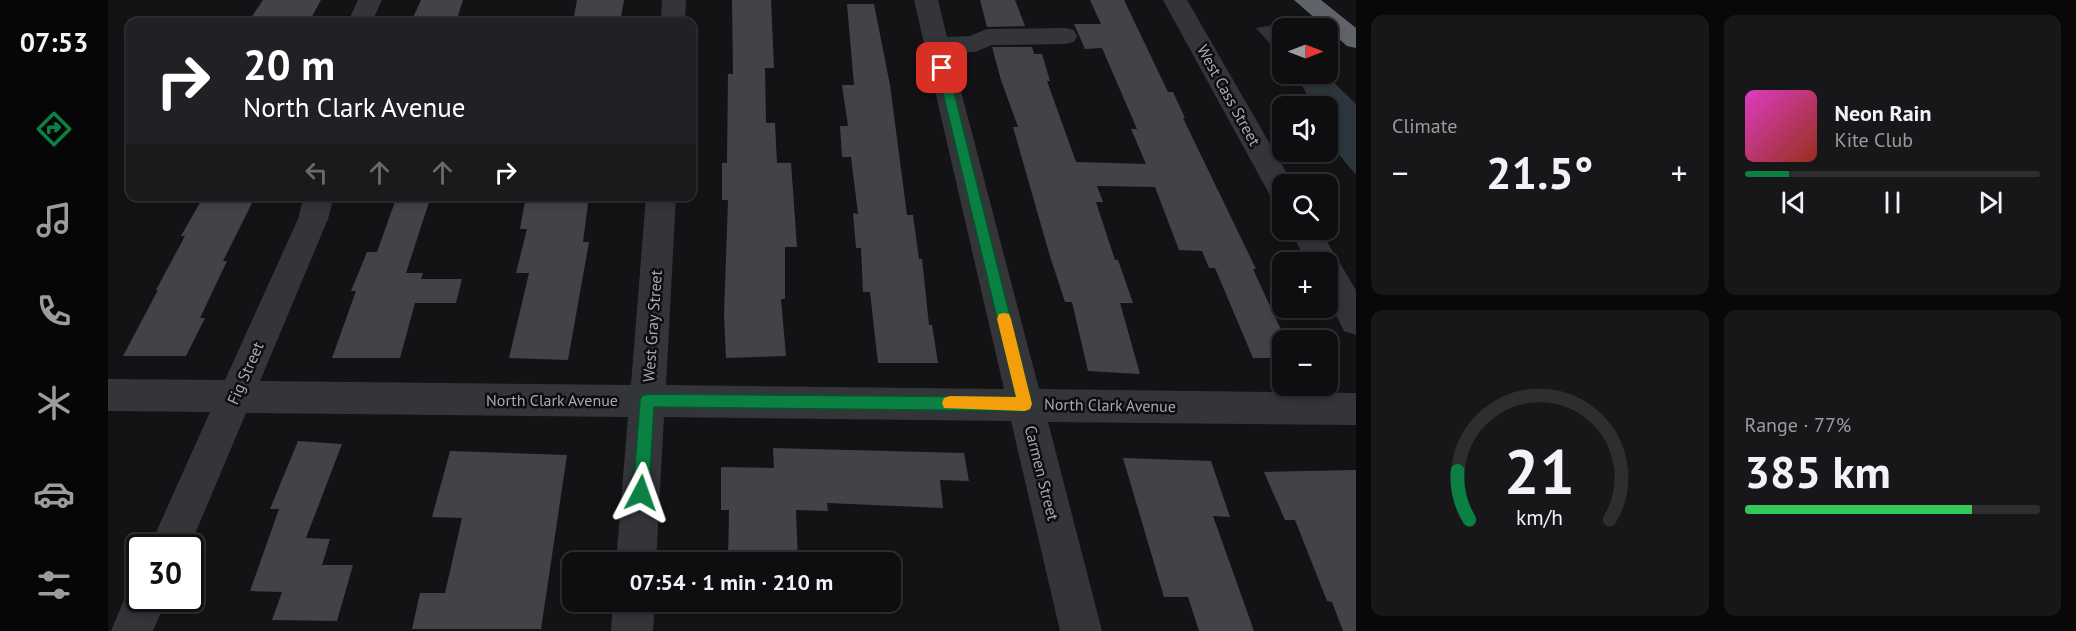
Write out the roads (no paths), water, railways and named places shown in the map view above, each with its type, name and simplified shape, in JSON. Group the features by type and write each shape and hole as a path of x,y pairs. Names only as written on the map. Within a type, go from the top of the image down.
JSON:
{"highway":[{"path":"1306,0 1356,40"}],"street":[{"path":"362,18 370,0"},
{"path":"673,18 674,0"},
{"name":"West Cass Street","path":"1175,0 1273,174"},
{"path":"931,22 975,44 987,37 1065,36"},
{"name":"Carmen Street","path":"931,22 1081,631"},
{"name":"Fig Street","path":"175,534 313,219 318,201"},
{"name":"West Gray Street","path":"637,552 661,201"},
{"path":"1338,288 1356,321"},
{"name":"North Clark Avenue","path":"108,395 1356,409"},
{"path":"132,631 140,612"},
{"path":"632,631 633,612"}]}
